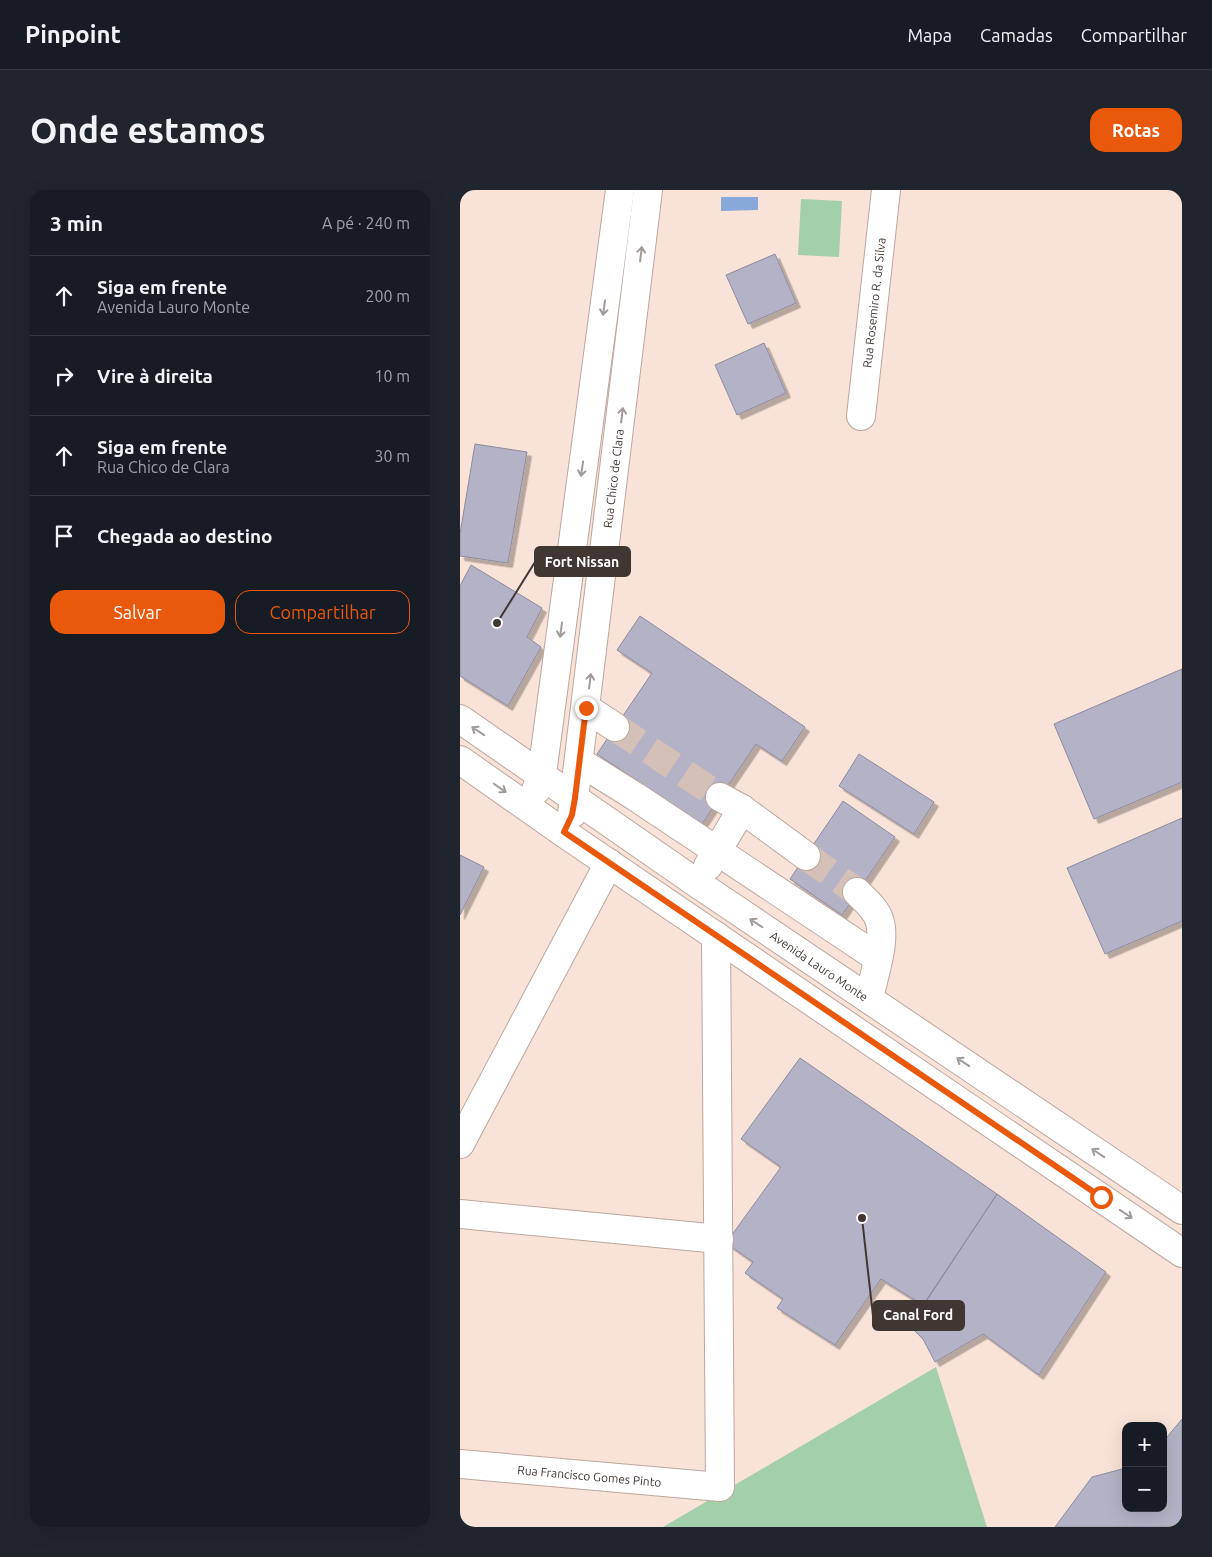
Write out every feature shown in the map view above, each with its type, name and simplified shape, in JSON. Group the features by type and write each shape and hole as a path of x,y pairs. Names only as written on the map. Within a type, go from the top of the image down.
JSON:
{"street":[{"path":"528,808 542,774 620,190"},
{"name":"Rua Chico de Clara","path":"564,832 572,815 580,762 648,190"},
{"name":"Rua Rosemiro R. da Silva","path":"861,416 886,190"},
{"path":"573,540 606,547"},
{"path":"586,708 615,727"},
{"name":"Avenida Lauro Monte","path":"460,719 542,774 698,884 1182,1210"},
{"path":"460,760 1182,1253"},
{"path":"580,762 636,797 878,958"},
{"path":"618,828 636,797"},
{"path":"698,884 717,852 731,803 806,856"},
{"path":"460,1144 609,863"},
{"path":"857,892 871,906 879,919 881,939 869,999"},
{"path":"460,1214 719,1240 716,936"},
{"name":"Rua Francisco Gomes Pinto","path":"460,1464 720,1486 719,1240"}],"green space":[{"path":"801,199 842,201 839,257 798,255"},
{"path":"936,1367 987,1527 663,1527"}],"water":[{"path":"721,197 758,197 758,210 721,211"}],"building":[{"path":"775,254 796,303 748,324 726,275"},
{"path":"764,343 786,393 737,415 715,365"},
{"path":"475,444 527,452 508,563 460,556 460,534"},
{"path":"471,565 542,608 527,637 541,647 508,706 460,676 460,586"},
{"path":"640,616 805,727 782,761 756,744 702,824 597,754 652,673 617,650"},
{"path":"1182,669 1182,782 1094,819 1054,724"},
{"path":"859,754 934,802 914,834 839,786"},
{"path":"843,801 895,837 842,915 790,879"},
{"path":"1182,818 1182,921 1105,954 1067,868"},
{"path":"460,855 484,867 460,915"},
{"path":"800,1058 997,1194 923,1305 881,1279 835,1345 777,1308 783,1299 745,1273 753,1262 726,1243 781,1167 741,1139"},
{"path":"997,1194 1106,1272 1039,1375 983,1334 935,1362 923,1339 910,1326"},
{"path":"1182,1419 1182,1527 1055,1527 1092,1477 1122,1469 1122,1512 1167,1512 1167,1437"}],"tunnel":[{"path":"615,727 720,797"},
{"path":"806,856 857,892"}],"place":[{"name":"Fort Nissan","path":"497,623"},
{"name":"Canal Ford","path":"862,1218"}],"route":[{"path":"586,708 572,815 564,832 1101,1197"}]}
